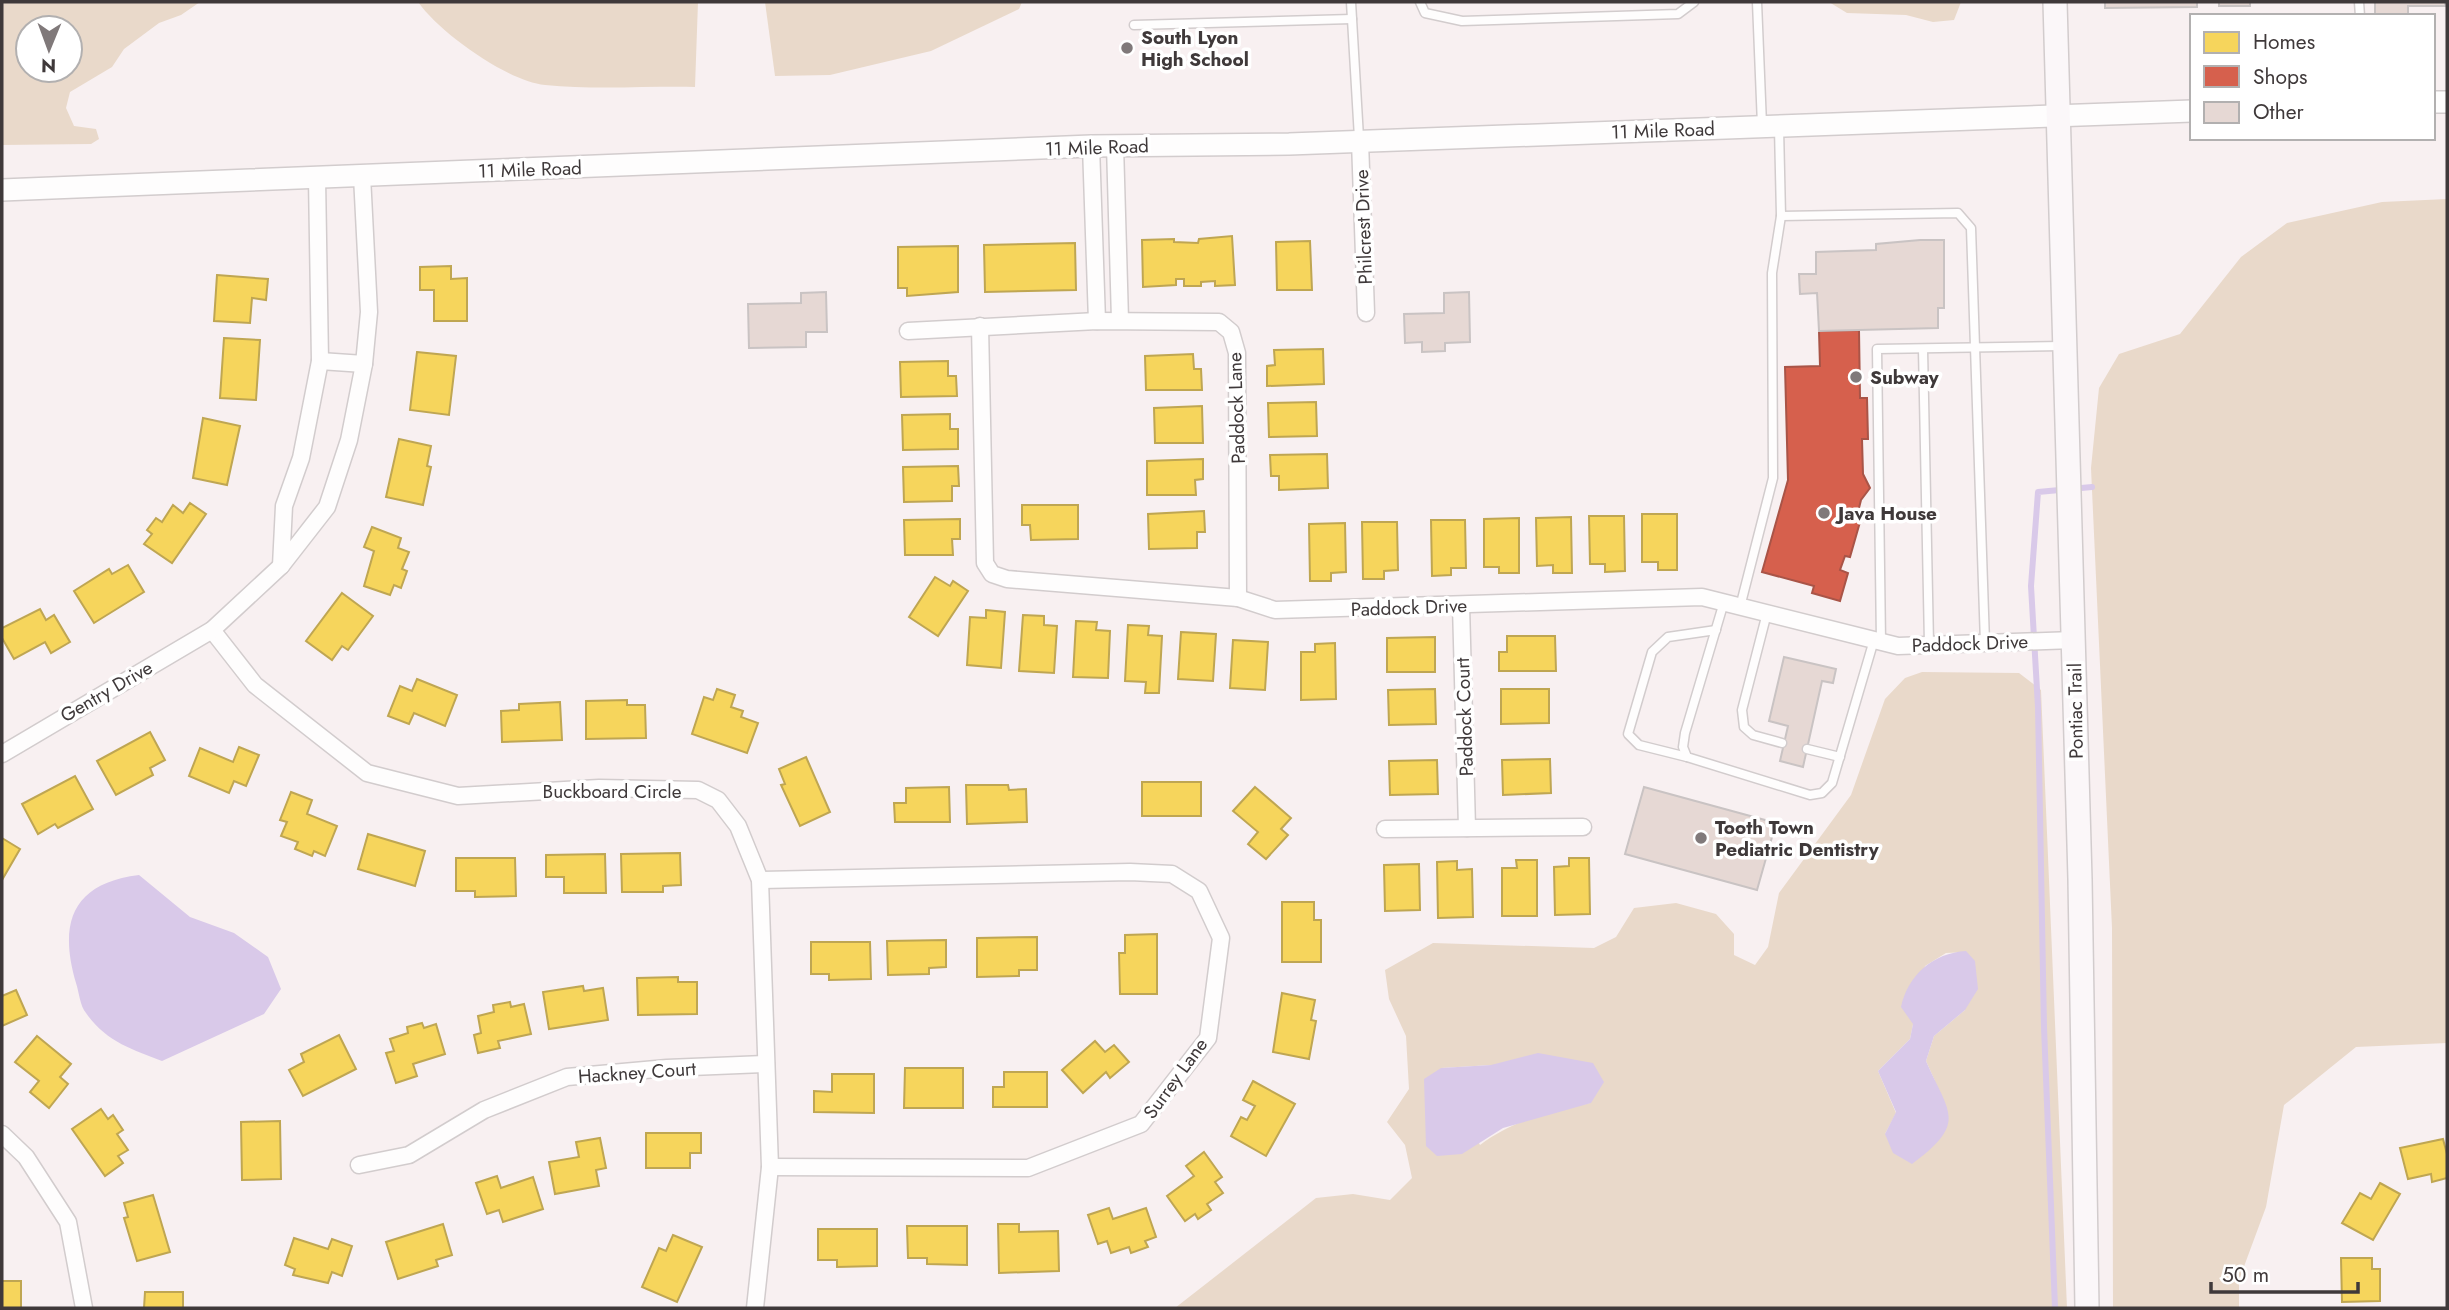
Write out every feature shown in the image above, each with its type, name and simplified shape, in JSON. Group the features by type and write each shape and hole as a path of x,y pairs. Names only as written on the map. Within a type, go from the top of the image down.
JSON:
{"main road":[{"name":"Pontiac Trail","path":"2055,2 2074,640 2087,1308"}],"street":[{"name":"11 Mile Road","path":"2,190 1115,145 1360,142 2190,111"},
{"name":"Philcrest Drive","path":"1360,142 1366,313"},
{"path":"1115,145 1121,320"},
{"path":"1091,146 1097,321"},
{"name":"Gentry Drive","path":"2,754 212,630 282,566 327,507 349,440 364,364 369,312 362,176"},
{"path":"282,566 284,506 301,458 320,361 317,177"},
{"name":"Paddock Lane","path":"908,331 1121,320 1219,322 1231,332 1237,353 1238,598"},
{"name":"Paddock Drive","path":"980,326 985,563 992,574 1007,579 1238,598 1275,610 1702,597 1898,646 2074,640"},
{"path":"320,361 364,364"},
{"name":"Paddock Court","path":"1461,605 1467,828"},
{"name":"Buckboard Circle","path":"212,630 256,685 367,773 458,796 599,788 698,790 718,800 738,826 760,880 770,1167 755,1308"},
{"path":"1385,829 1583,827"},
{"name":"Surrey Lane","path":"760,880 1116,872 1172,874 1199,891 1221,939 1208,1038 1141,1124 1028,1168 770,1167"},
{"name":"Hackney Court","path":"359,1165 410,1155 484,1110 567,1077 667,1068 766,1065"},
{"path":"2,1134 26,1157 68,1222 84,1308"}],"lane":[{"path":"1351,2 1360,142"},
{"path":"1420,2 1425,13 1462,21 1678,15 1694,2"},
{"path":"1740,607 1773,478 1772,273 1781,216 1757,2"},
{"path":"1134,25 1352,19"},
{"path":"1781,216 1958,213 1971,228 1985,643"},
{"path":"1716,630 1668,637 1652,652 1628,734 1639,745 1810,795 1822,793 1832,783 1878,641 1877,349 2066,346"},
{"path":"1923,349 1930,644"},
{"path":"1687,757 1683,747 1685,733 1724,602"},
{"path":"1767,613 1742,710 1744,727 1753,734 1782,743"},
{"path":"1807,748 1840,757"}],"shaded area":[{"path":"2,2 200,2 181,15 159,23 124,49 112,67 84,84 84,14 14,14 14,84 83,84 70,92 66,108 74,126 96,129 99,139 91,144 2,145"},
{"path":"418,2 698,2 695,87 582,87 530,82 475,54 442,27"},
{"path":"765,2 1022,2 1019,9 931,51 830,75 775,76"},
{"path":"1829,2 1961,2 1954,20 1933,22 1906,15 1847,13"},
{"path":"2447,199 2447,1043 2356,1047 2284,1105 2266,1207 2239,1280 2239,1308 2113,1308 2112,928 2091,468 2099,388 2119,354 2180,334 2241,257 2287,223 2382,202"},
{"path":"1922,672 2019,673 2041,690 2067,1308 1175,1308 1316,1198 1353,1194 1390,1200 1412,1178 1405,1145 1387,1122 1409,1089 1406,1036 1389,999 1385,970 1433,943 1594,948 1616,937 1634,908 1676,903 1716,914 1734,934 1734,955 1755,965 1768,947 1779,893 1851,795 1885,699 1905,678","holes":["1966,952 1965,1010 1934,1036 1926,1061 1935,1081 1885,1134 1896,1113 1878,1071 1910,1039 1925,966 1946,953","1491,1065 1590,1103 1519,1123 1480,1145 1441,1068"]},
{"path":"139,875 190,917 234,933 268,957 281,989 264,1014 162,1061 111,1038 94,1023 82,1007 71,961 71,924 76,909 85,897 117,879"},
{"path":"1966,951 1975,961 1978,989 1965,1010 1934,1036 1926,1061 1946,1106 1949,1117 1947,1127 1930,1150 1912,1164 1893,1153 1885,1134 1896,1112 1878,1071 1910,1039 1913,1024 1901,1007 1909,985 1933,961"},
{"path":"1538,1053 1593,1063 1604,1082 1591,1103 1503,1128 1462,1154 1437,1156 1426,1146 1424,1079 1441,1068 1491,1065"}],"building: Homes":[{"path":"1232,236 1235,285 1215,286 1215,281 1201,282 1201,286 1184,286 1184,279 1176,279 1176,285 1143,287 1142,240 1174,239 1174,242 1198,243 1199,239"},
{"path":"1310,241 1312,290 1277,290 1276,242"},
{"path":"1075,243 1076,290 985,292 984,245"},
{"path":"958,246 958,292 907,296 907,288 898,288 898,247"},
{"path":"451,266 451,279 467,278 467,321 434,321 434,290 420,290 420,267"},
{"path":"217,275 268,279 266,300 252,298 250,323 214,321"},
{"path":"224,338 260,340 256,400 220,398"},
{"path":"1323,349 1324,384 1267,386 1267,366 1275,365 1274,350"},
{"path":"417,352 456,356 449,415 410,410"},
{"path":"1193,354 1194,369 1201,369 1202,390 1146,390 1145,356"},
{"path":"948,361 948,376 956,376 957,396 901,397 900,362"},
{"path":"1316,402 1317,436 1269,437 1268,403"},
{"path":"1202,406 1203,443 1155,443 1154,408"},
{"path":"950,414 950,429 958,429 958,449 903,450 902,415"},
{"path":"203,418 240,426 227,485 193,478"},
{"path":"399,439 431,446 427,466 431,467 423,505 386,497"},
{"path":"1327,454 1328,488 1279,490 1279,476 1271,476 1270,455"},
{"path":"1203,459 1203,479 1195,480 1196,495 1147,495 1147,461"},
{"path":"958,466 959,486 952,486 952,501 904,502 903,467"},
{"path":"190,503 206,514 172,563 144,544 152,534 147,530 156,518 162,522 173,505 183,513"},
{"path":"1022,505 1078,505 1078,539 1031,540 1030,525 1022,525"},
{"path":"1204,511 1205,532 1197,532 1197,548 1149,549 1148,514"},
{"path":"1642,514 1677,514 1677,570 1658,570 1658,562 1642,562"},
{"path":"1589,516 1624,516 1625,571 1605,572 1605,564 1590,564"},
{"path":"1571,517 1572,573 1553,573 1553,565 1537,566 1536,518"},
{"path":"1519,518 1519,573 1499,573 1499,567 1484,567 1484,519"},
{"path":"960,519 960,539 952,539 953,555 905,555 904,520"},
{"path":"1431,520 1465,520 1466,568 1451,568 1451,575 1432,576"},
{"path":"1362,522 1397,522 1398,570 1384,571 1384,579 1363,579"},
{"path":"1345,523 1346,572 1331,573 1331,581 1310,581 1309,524"},
{"path":"372,527 401,538 398,548 409,552 402,569 407,571 401,588 394,585 390,595 364,586 374,551 364,547"},
{"path":"128,565 144,592 94,623 74,591 109,569 112,574"},
{"path":"935,577 950,586 953,581 968,591 938,636 909,617"},
{"path":"342,593 373,616 348,650 342,646 332,660 306,641"},
{"path":"40,609 46,620 54,615 70,642 51,653 45,642 14,659 2,638 2,628"},
{"path":"986,610 1005,612 1001,668 967,665 970,617 986,618"},
{"path":"1023,615 1044,616 1044,625 1057,626 1054,673 1019,671"},
{"path":"1076,621 1097,622 1096,630 1110,631 1108,678 1073,677"},
{"path":"1128,625 1149,626 1148,635 1162,636 1159,693 1145,693 1146,682 1125,681"},
{"path":"1181,632 1216,634 1213,681 1178,679"},
{"path":"1507,636 1555,636 1556,671 1499,671 1499,652 1507,652"},
{"path":"1435,637 1435,672 1387,672 1387,638"},
{"path":"1233,640 1268,642 1265,690 1230,688"},
{"path":"1335,643 1336,699 1301,700 1301,652 1315,652 1315,644"},
{"path":"417,679 457,695 445,726 414,713 409,724 388,716 400,686 412,691"},
{"path":"717,689 735,695 731,707 743,711 741,717 758,723 747,753 692,734 704,697 713,700"},
{"path":"1435,689 1436,724 1389,725 1388,690"},
{"path":"1501,689 1549,689 1549,723 1501,724"},
{"path":"627,700 627,705 645,705 646,738 586,739 586,701"},
{"path":"560,702 562,740 502,742 501,711 519,710 519,704"},
{"path":"150,732 165,760 150,768 153,775 116,795 97,761"},
{"path":"239,747 259,755 246,786 234,781 229,793 189,776 200,748 233,762"},
{"path":"806,757 830,812 800,826 781,785 785,784 779,769"},
{"path":"1550,759 1551,793 1503,795 1502,760"},
{"path":"1437,760 1438,794 1390,795 1389,761"},
{"path":"75,776 93,809 58,828 55,824 38,834 22,804"},
{"path":"1142,782 1201,782 1201,816 1142,816"},
{"path":"966,785 1008,785 1009,790 1026,789 1027,822 967,824"},
{"path":"949,787 950,822 895,822 894,803 906,803 906,788"},
{"path":"1255,787 1291,818 1281,829 1288,835 1266,859 1248,844 1258,832 1233,811"},
{"path":"291,792 312,800 307,814 337,826 325,856 314,851 312,856 295,849 298,842 281,836 287,822 280,820"},
{"path":"368,834 425,851 415,886 358,869"},
{"path":"2,838 20,849 2,880"},
{"path":"680,853 681,885 663,886 663,892 622,892 621,854"},
{"path":"605,854 606,893 564,893 564,877 546,877 546,855"},
{"path":"456,858 515,858 516,896 475,897 475,891 456,891"},
{"path":"1569,858 1589,858 1590,914 1555,915 1554,867 1569,866"},
{"path":"1516,860 1537,860 1537,916 1502,916 1502,868 1517,868"},
{"path":"1457,861 1457,870 1472,869 1473,917 1438,918 1437,862"},
{"path":"1419,864 1420,910 1385,911 1384,865"},
{"path":"1282,902 1314,902 1314,920 1321,920 1321,962 1282,962"},
{"path":"1157,934 1157,994 1120,994 1119,953 1125,953 1125,935"},
{"path":"1037,937 1037,970 1019,970 1019,976 977,977 977,938"},
{"path":"946,940 946,967 929,968 929,974 888,975 887,941"},
{"path":"811,942 870,942 871,979 829,980 829,974 811,974"},
{"path":"678,977 678,982 697,982 697,1014 638,1015 637,978"},
{"path":"583,986 584,991 603,988 608,1020 549,1029 543,992"},
{"path":"16,990 27,1015 2,1026 2,996"},
{"path":"1282,993 1315,1000 1311,1020 1316,1021 1309,1059 1273,1052"},
{"path":"510,1002 511,1007 524,1004 531,1034 498,1041 500,1048 478,1053 474,1035 481,1033 478,1016 494,1012 493,1005"},
{"path":"422,1023 424,1028 436,1024 445,1054 413,1064 417,1076 396,1083 386,1053 394,1051 390,1039 408,1033 407,1027"},
{"path":"339,1035 356,1069 303,1096 289,1070 304,1062 301,1054"},
{"path":"37,1036 71,1064 60,1077 68,1084 49,1108 30,1092 39,1081 15,1062"},
{"path":"1095,1041 1105,1052 1114,1045 1129,1062 1110,1078 1106,1072 1083,1093 1062,1070"},
{"path":"905,1068 963,1068 963,1108 904,1108"},
{"path":"1004,1072 1047,1072 1047,1107 993,1107 993,1087 1004,1087"},
{"path":"832,1074 874,1074 874,1113 814,1112 814,1091 832,1092"},
{"path":"1253,1081 1295,1104 1266,1156 1231,1136 1241,1117 1247,1120 1255,1106 1243,1100"},
{"path":"101,1109 108,1119 113,1115 123,1130 117,1134 128,1150 118,1156 123,1163 105,1176 72,1129"},
{"path":"280,1121 281,1179 242,1180 241,1122"},
{"path":"646,1133 701,1133 701,1153 690,1153 690,1168 646,1168"},
{"path":"600,1138 606,1168 596,1170 599,1186 555,1194 549,1162 579,1157 576,1142"},
{"path":"2443,1139 2447,1154 2447,1178 2432,1182 2431,1174 2408,1179 2400,1148"},
{"path":"1204,1152 1222,1177 1215,1182 1223,1193 1207,1204 1211,1210 1198,1219 1195,1214 1185,1221 1167,1196 1194,1176 1186,1166"},
{"path":"497,1176 501,1188 533,1177 543,1209 503,1222 499,1210 487,1214 476,1183"},
{"path":"2380,1183 2400,1194 2373,1240 2342,1223 2360,1193 2371,1199"},
{"path":"153,1195 170,1252 137,1261 124,1218 128,1217 124,1203"},
{"path":"1109,1208 1113,1219 1146,1208 1156,1237 1145,1241 1148,1247 1131,1253 1129,1247 1111,1253 1107,1241 1098,1244 1088,1215"},
{"path":"443,1224 452,1255 436,1260 438,1266 398,1279 386,1242"},
{"path":"998,1224 1019,1224 1019,1232 1058,1231 1059,1271 999,1273"},
{"path":"907,1226 967,1226 967,1265 927,1264 927,1258 908,1258"},
{"path":"818,1229 877,1229 877,1266 837,1267 837,1260 818,1260"},
{"path":"673,1235 702,1247 677,1302 642,1287 659,1248 666,1251"},
{"path":"294,1238 328,1249 332,1239 352,1246 342,1276 332,1272 328,1283 293,1275 295,1269 285,1265"},
{"path":"2341,1258 2372,1258 2372,1269 2380,1269 2380,1301 2342,1302"},
{"path":"2,1281 21,1281 21,1308 2,1308"},
{"path":"145,1292 183,1292 183,1308 144,1308"}],"building: Shops":[{"path":"1859,330 1860,398 1867,398 1868,439 1862,439 1863,474 1870,488 1861,500 1856,520 1860,522 1850,557 1845,556 1840,570 1848,573 1840,601 1812,593 1814,586 1762,572 1788,480 1785,367 1820,366 1819,331"}],"building: Other":[{"path":"2105,2 2197,2 2197,7 2105,8"},
{"path":"2219,2 2250,2 2250,6 2219,6"},
{"path":"2375,2 2445,2 2445,6 2408,6 2408,14 2375,14"},
{"path":"1944,240 1944,308 1938,308 1938,328 1819,331 1817,293 1800,294 1799,274 1816,274 1816,252 1876,250 1876,244"},
{"path":"826,292 827,332 806,332 806,347 749,348 748,304 801,303 801,293"},
{"path":"1469,292 1470,342 1445,343 1445,351 1422,352 1422,342 1405,343 1404,314 1444,313 1444,293"},
{"path":"1784,657 1836,669 1833,683 1822,681 1803,767 1780,761 1788,726 1769,721"},
{"name":"Tooth Town Pediatric Dentistry","path":"1644,787 1776,823 1757,890 1625,854"}],"waterway":[{"path":"2055,1308 2044,1027 2038,707 2031,586 2038,492 2092,487"}],"place":[{"name":"South Lyon High School","path":"1127,48"},
{"name":"Subway","path":"1856,377"},
{"name":"Java House","path":"1824,513"},
{"name":"Tooth Town Pediatric Dentistry","path":"1701,838"}]}
